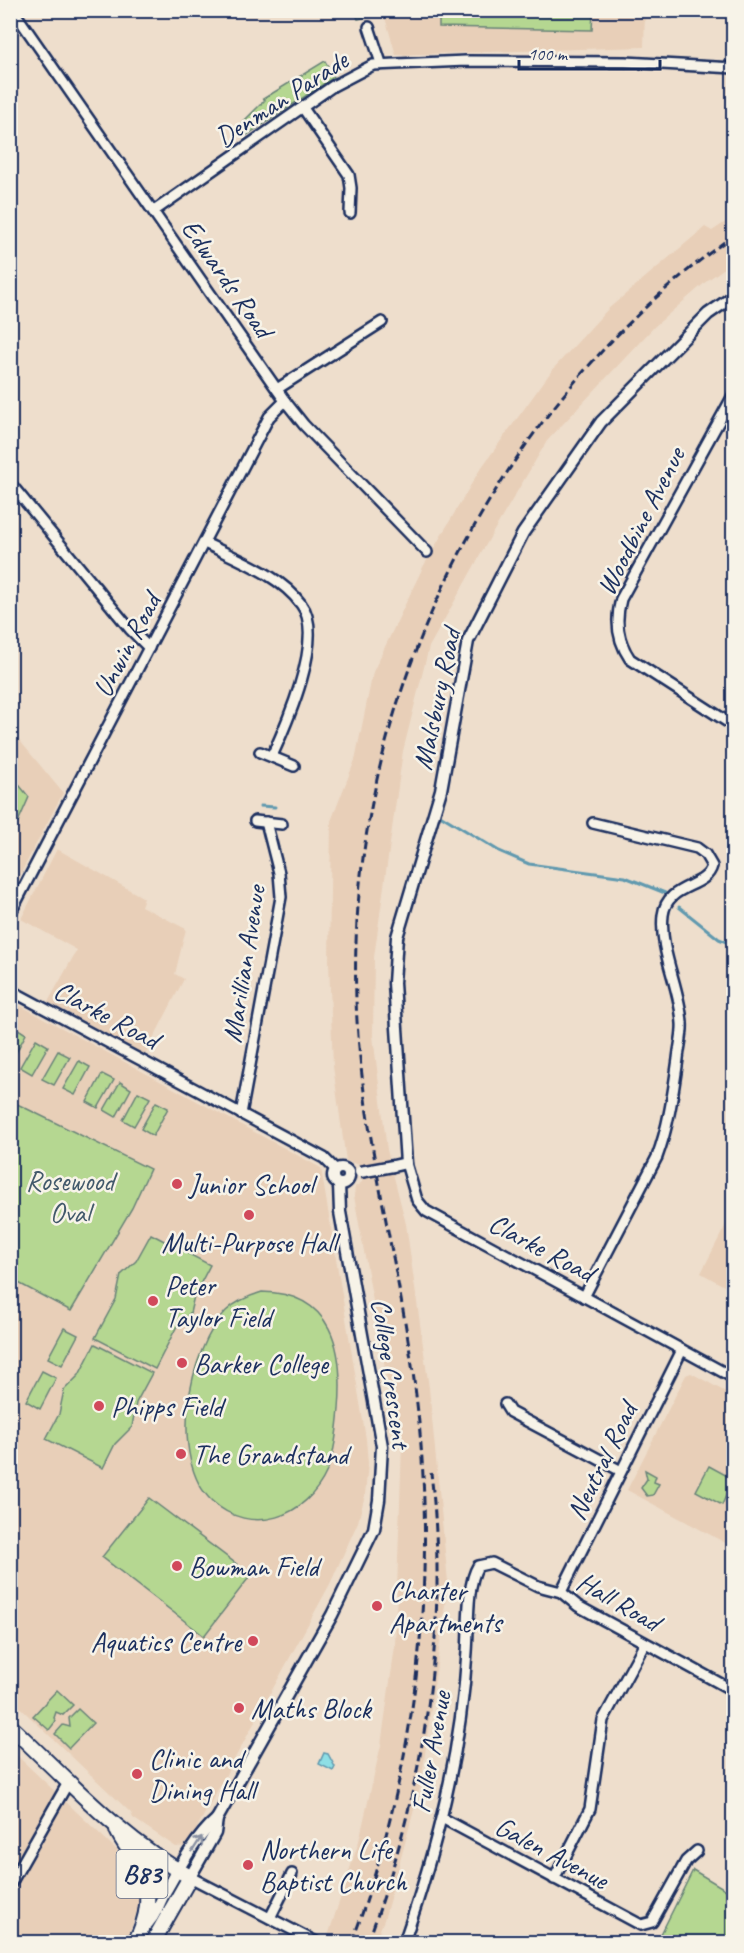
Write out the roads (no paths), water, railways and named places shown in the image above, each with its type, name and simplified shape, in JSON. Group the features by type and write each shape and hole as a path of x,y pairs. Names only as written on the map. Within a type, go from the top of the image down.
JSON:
{"main road":[{"name":"B83","path":"10,1726 115,1825 185,1874 153,1942"},
{"name":"B83","path":"115,1825 141,1869 146,1884 147,1914 135,1942"}],"street":[{"name":"Edwards Road","path":"13,10 285,401 304,425 428,552"},
{"path":"369,27 381,63"},
{"name":"Denman Parade","path":"154,211 353,74 381,63 615,62 734,68"},
{"path":"303,108 349,175 350,213"},
{"name":"Malsbury Road","path":"406,1163 394,983 397,937 441,790 468,641 523,533 601,422 708,314 734,296"},
{"path":"277,389 382,322"},
{"name":"Woodbine Avenue","path":"734,393 621,599 616,616 622,648 630,659 734,726"},
{"name":"Unwin Road","path":"10,914 269,417 285,401"},
{"path":"10,483 130,629 149,648"},
{"path":"205,543 272,578 303,605 309,624 310,644 307,655 287,724 272,756"},
{"path":"260,752 294,766"},
{"path":"255,821 282,824"},
{"name":"Marillian Avenue","path":"241,1114 281,897 279,873 266,822"},
{"path":"584,1297 657,1157 666,1133 682,1025 663,930 666,906 686,885 703,879 710,873 712,866 705,854 697,848 593,823"},
{"name":"Clarke Road","path":"10,990 324,1158 336,1170"},
{"path":"336,1170 342,1168 354,1173 406,1163"},
{"name":"Clarke Road","path":"406,1163 417,1200 426,1211 734,1378"},
{"name":"College Crescent","path":"142,1929 153,1920 164,1893 185,1874 215,1833 217,1819 332,1615 374,1529 380,1500 382,1446 340,1212 339,1184 333,1179 336,1170"},
{"path":"339,1184 354,1173"},
{"name":"Neutral Road","path":"561,1592 682,1350"},
{"path":"506,1404 510,1412 621,1471"},
{"name":"Hall Road","path":"478,1566 492,1563 538,1586 561,1592 578,1606 734,1691"},
{"name":"Fuller Avenue","path":"404,1942 442,1818 459,1740 471,1591 478,1566"},
{"path":"554,1879 590,1809 603,1720 645,1642"},
{"path":"10,1885 69,1781"},
{"name":"Galen Avenue","path":"442,1818 641,1925 651,1923 686,1861 697,1851"},
{"path":"185,1874 316,1942"},
{"path":"270,1918 292,1874"}],"water":[{"path":"324,1753 328,1754 335,1767 333,1771 319,1764"}],"waterway":[{"path":"260,806 275,807"},
{"path":"440,815 499,851 529,864 625,877 665,893"},
{"path":"679,907 719,939 734,945"}],"railway":[{"path":"352,1942 376,1872 395,1800 409,1728 419,1654 424,1580 424,1506 420,1432 411,1359 366,1106 357,1021 358,907 374,795 403,686 446,580 501,481 568,389 646,307 734,235"},
{"path":"368,1942 404,1828 427,1711 434,1652 437,1592 436,1533 431,1473"}],"place":[{"name":"Junior School","path":"177,1184"},
{"name":"Multi-Purpose Hall","path":"249,1215"},
{"name":"Peter Taylor Field","path":"153,1301"},
{"name":"Barker College","path":"182,1363"},
{"name":"Phipps Field","path":"99,1406"},
{"name":"The Grandstand","path":"181,1454"},
{"name":"Bowman Field","path":"177,1566"},
{"name":"Charter Apartments","path":"377,1606"},
{"name":"Aquatics Centre","path":"253,1641"},
{"name":"Maths Block","path":"239,1708"},
{"name":"Clinic and Dining Hall","path":"137,1774"},
{"name":"Northern Life Baptist Church","path":"248,1865"}],"park label":[{"name":"Rosewood Oval","path":"70,1196"}]}
